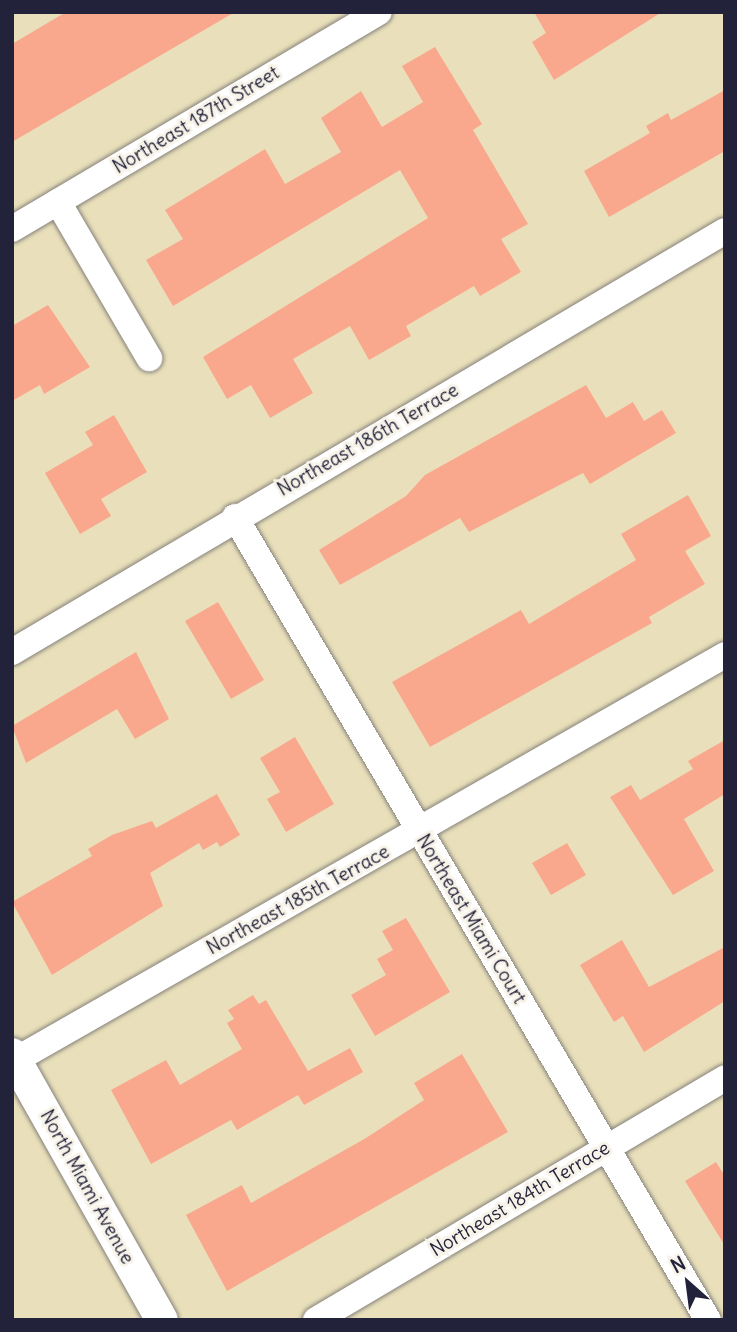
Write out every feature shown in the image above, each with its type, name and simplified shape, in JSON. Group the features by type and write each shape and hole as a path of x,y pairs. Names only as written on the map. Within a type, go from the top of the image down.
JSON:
{"street":[{"name":"Northeast 187th Street","path":"12,229 379,12"},
{"path":"58,202 149,358"},
{"name":"Northeast 186th Terrace","path":"12,652 235,517 725,231"},
{"name":"Northeast Miami Court","path":"235,517 708,1320"},
{"name":"Northeast 185th Terrace","path":"13,1058 420,832 725,655"},
{"name":"North Miami Avenue","path":"13,1058 162,1320"},
{"name":"Northeast 184th Terrace","path":"316,1320 725,1078"}],"building":[{"path":"66,12 235,12 12,142 12,44"},
{"path":"534,12 662,12 554,80 532,42 546,33"},
{"path":"435,47 482,124 473,130 528,224 501,239 521,272 480,296 474,286 406,326 411,336 369,360 350,326 293,359 313,393 270,418 251,385 227,399 203,357 428,218 400,170 173,306 146,260 183,239 165,210 265,149 285,184 341,152 321,118 361,91 382,127 423,102 402,66"},
{"path":"725,90 725,151 609,217 584,171 650,133 646,126 668,113 671,120"},
{"path":"48,305 90,367 44,394 40,385 12,401 12,326"},
{"path":"586,385 606,418 633,402 644,421 662,410 676,433 590,484 583,473 469,532 460,518 340,585 319,550 406,496 425,475"},
{"path":"114,415 147,472 101,499 111,516 80,534 45,473 93,445 85,432"},
{"path":"688,495 711,536 685,551 705,584 649,617 652,623 430,747 392,682 521,610 529,624 636,560 621,534"},
{"path":"218,602 264,680 231,699 185,621"},
{"path":"136,652 169,719 135,739 117,709 26,763 12,726"},
{"path":"295,737 334,804 286,832 267,799 280,792 260,758"},
{"path":"725,740 725,794 684,819 714,871 673,895 610,797 631,785 640,800 693,769 688,761"},
{"path":"217,794 240,835 220,847 217,842 203,850 199,843 150,873 163,906 52,975 12,902 92,856 88,849 112,835 152,821 156,828"},
{"path":"567,843 586,875 551,895 532,863"},
{"path":"406,918 450,992 375,1036 351,995 386,975 377,959 393,950 382,931"},
{"path":"622,940 649,987 725,947 725,1001 644,1052 623,1016 614,1022 580,965"},
{"path":"253,995 259,1004 266,1000 308,1071 350,1048 363,1072 304,1105 298,1095 237,1130 231,1120 151,1164 111,1090 166,1060 180,1085 242,1049 227,1023 234,1019 228,1010"},
{"path":"462,1054 508,1132 227,1291 186,1215 242,1185 251,1203 366,1138 424,1100 414,1083"},
{"path":"716,1162 725,1176 725,1246 685,1181"}]}
